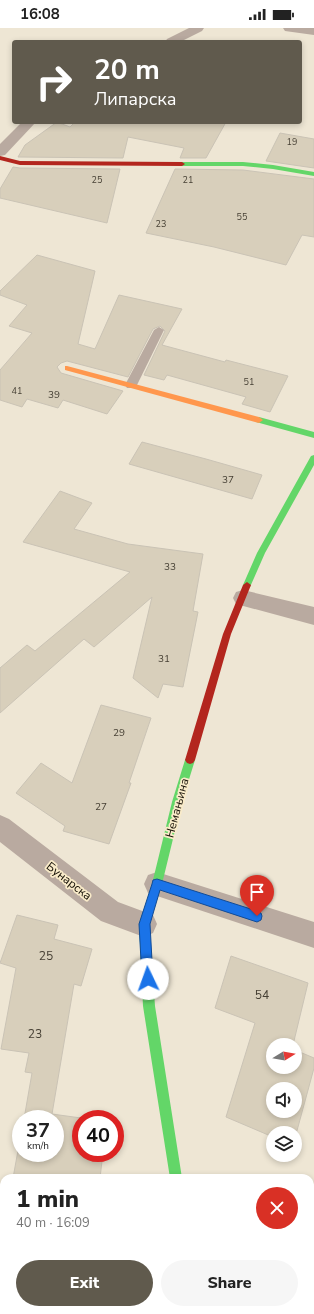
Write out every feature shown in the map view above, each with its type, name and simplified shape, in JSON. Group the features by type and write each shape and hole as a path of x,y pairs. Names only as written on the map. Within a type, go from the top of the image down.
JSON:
{"street":[{"path":"175,40 198,28"},
{"path":"289,28 314,31"},
{"path":"0,152 27,124"},
{"path":"0,158 28,163 243,164 273,166 314,174"},
{"path":"67,368 314,435"},
{"name":"Немањина","path":"175,1174 149,1006 144,924 157,884 177,802 227,634 261,553 314,458"},
{"path":"243,598 314,616"},
{"name":"Бунарска","path":"0,827 110,912 144,924"},
{"path":"157,884 314,935"}],"lane":[{"path":"131,385 159,330"}],"building":[{"path":"54,124 62,124 70,127 73,124 225,124 206,158 180,158 184,148 128,137 123,158 18,157 25,145"},
{"path":"280,133 314,139 314,168 266,161"},
{"path":"13,167 120,169 107,223 0,198 0,189"},
{"path":"175,169 243,170 314,179 314,237 302,235 286,265 214,247 146,233"},
{"path":"37,255 95,271 78,344 95,349 119,295 182,309 162,345 225,362 226,360 288,376 270,412 242,404 246,397 167,375 164,380 144,375 165,331 160,326 153,329 128,377 67,361 61,363 57,367 61,373 123,391 107,414 63,400 58,408 27,399 22,407 0,400 0,370 32,333 9,326 27,305 0,295 0,291"},
{"path":"142,442 262,475 252,499 129,464"},
{"path":"60,491 92,503 74,529 128,544 203,554 193,611 198,612 183,687 163,684 158,698 133,678 152,597 94,647 84,639 0,713 0,668 27,645 35,651 130,572 23,542"},
{"path":"101,705 151,718 129,783 131,783 109,844 63,831 65,826 16,793 41,763 72,783"},
{"path":"17,915 58,925 54,939 92,949 81,986 74,984 53,1110 26,1110 32,1073 25,1072 29,1053 1,1049 16,968 0,963"},
{"path":"231,956 308,983 295,1038 266,1038 266,1074 302,1074 302,1053 314,1058 314,1068 302,1112 302,1082 266,1082 266,1118 300,1118 298,1126 266,1126 266,1134 226,1117 255,1023 215,1008"},
{"path":"64,1116 72,1117 72,1162 102,1162 100,1174 14,1174 16,1162 64,1162"}],"traffic: fast":[{"path":"182,164 243,164 273,167 314,174"},
{"path":"259,420 314,435"},
{"path":"247,585 261,553 314,458"},
{"path":"175,1174 149,1006 144,924 157,884 177,802 190,760"}],"traffic: slow":[{"path":"67,368 259,420"}],"traffic: jam":[{"path":"0,158 20,163 182,164"},
{"path":"190,760 227,634 247,585"}],"route":[{"path":"148,979 144,924 157,884 257,916"}]}
